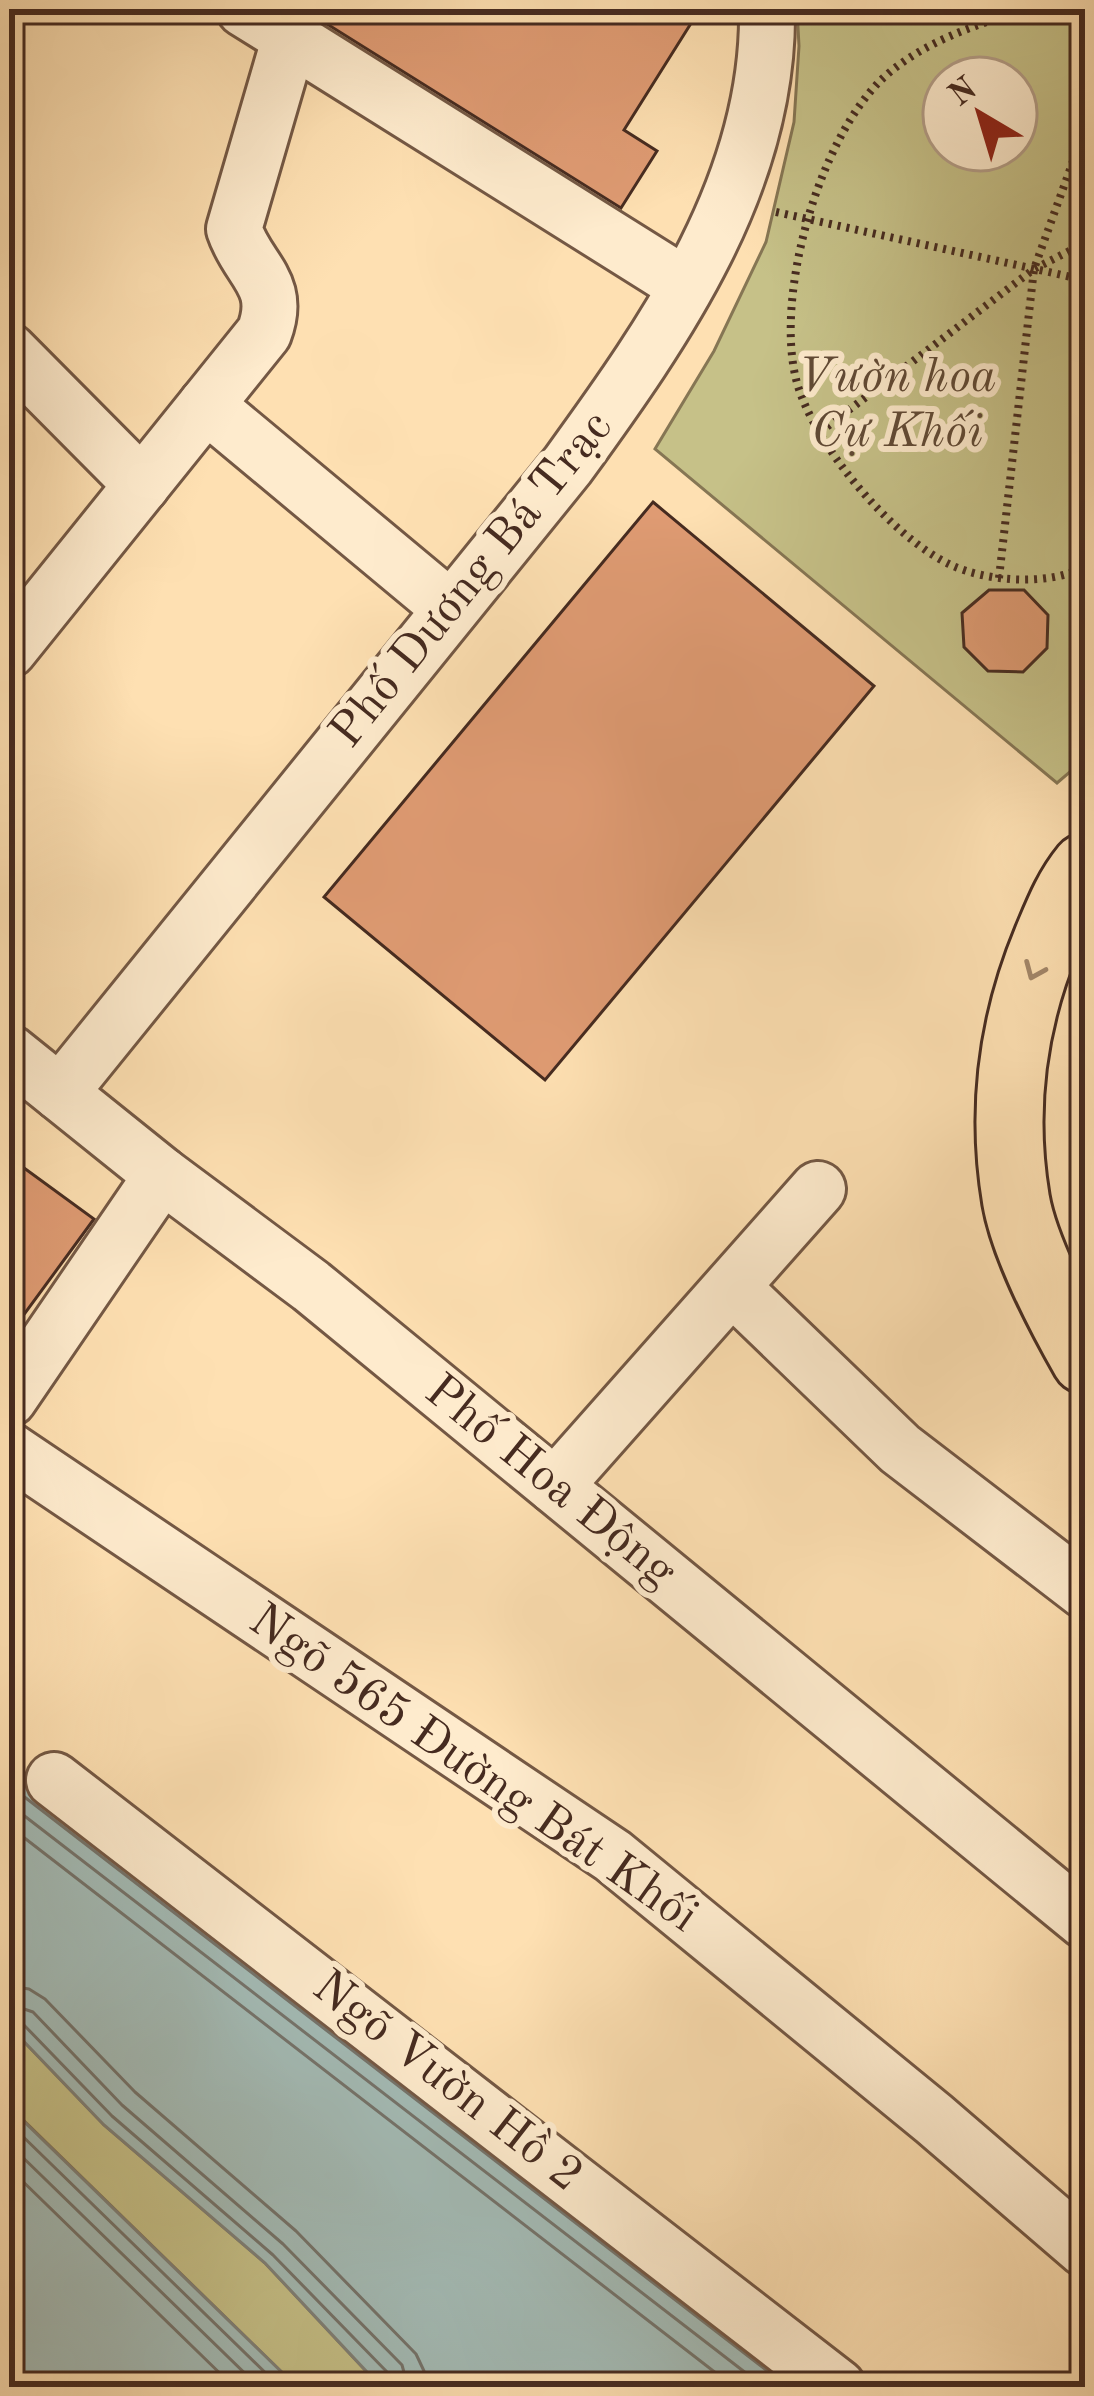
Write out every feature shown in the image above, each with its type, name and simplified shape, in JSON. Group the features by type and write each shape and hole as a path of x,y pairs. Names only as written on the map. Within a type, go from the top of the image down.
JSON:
{"highway":[{"path":"1085,866 1069,886 1024,994 1007,1096 1016,1203 1055,1306 1085,1360"}],"street":[{"path":"244,9 685,285"},
{"name":"Phố Dương Bá Trạc","path":"60,1093 568,465 620,394 729,201 756,129 768,47 767,9"},
{"path":"14,632 264,333 272,314 270,294 234,229 290,38"},
{"path":"9,351 142,484"},
{"path":"206,405 451,609"},
{"name":"Phố Hoa Động","path":"9,1052 161,1175 311,1286 1085,1921"},
{"path":"9,1399 161,1175"},
{"path":"555,1486 818,1190"},
{"path":"732,1287 900,1449 1085,1592"},
{"name":"Ngõ 565 Đường Bát Khối","path":"9,1450 613,1856 1085,2249"},
{"name":"Ngõ Vườn Hồ 2","path":"54,1780 838,2387"}],"path":[{"path":"1028,9 947,38 883,78 850,121 806,218 790,328 796,381 820,432 846,469 907,535 955,567 999,578 1054,577 1085,567"},
{"path":"999,578 1034,269 1085,128"},
{"path":"729,201 1085,280"},
{"path":"820,432 1034,269 1085,243"}],"green space":[{"name":"Vườn hoa Cự Khối","path":"797,9 1085,9 1085,759 1057,783 655,449 714,351 766,242 794,122"},
{"path":"9,2026 104,2125 265,2263 368,2373 387,2387 297,2387 9,2106"}],"water":[{"path":"9,1769 808,2387 387,2387 368,2373 265,2263 104,2125 9,2026"},
{"path":"9,2107 297,2387 9,2387"}],"building":[{"path":"303,9 700,9 624,130 657,151 621,208"},
{"path":"653,502 874,686 545,1080 324,897"},
{"path":"989,590 1024,590 1048,615 1047,648 1023,672 988,671 964,647 962,613"},
{"path":"9,1157 94,1219 9,1335"}]}
